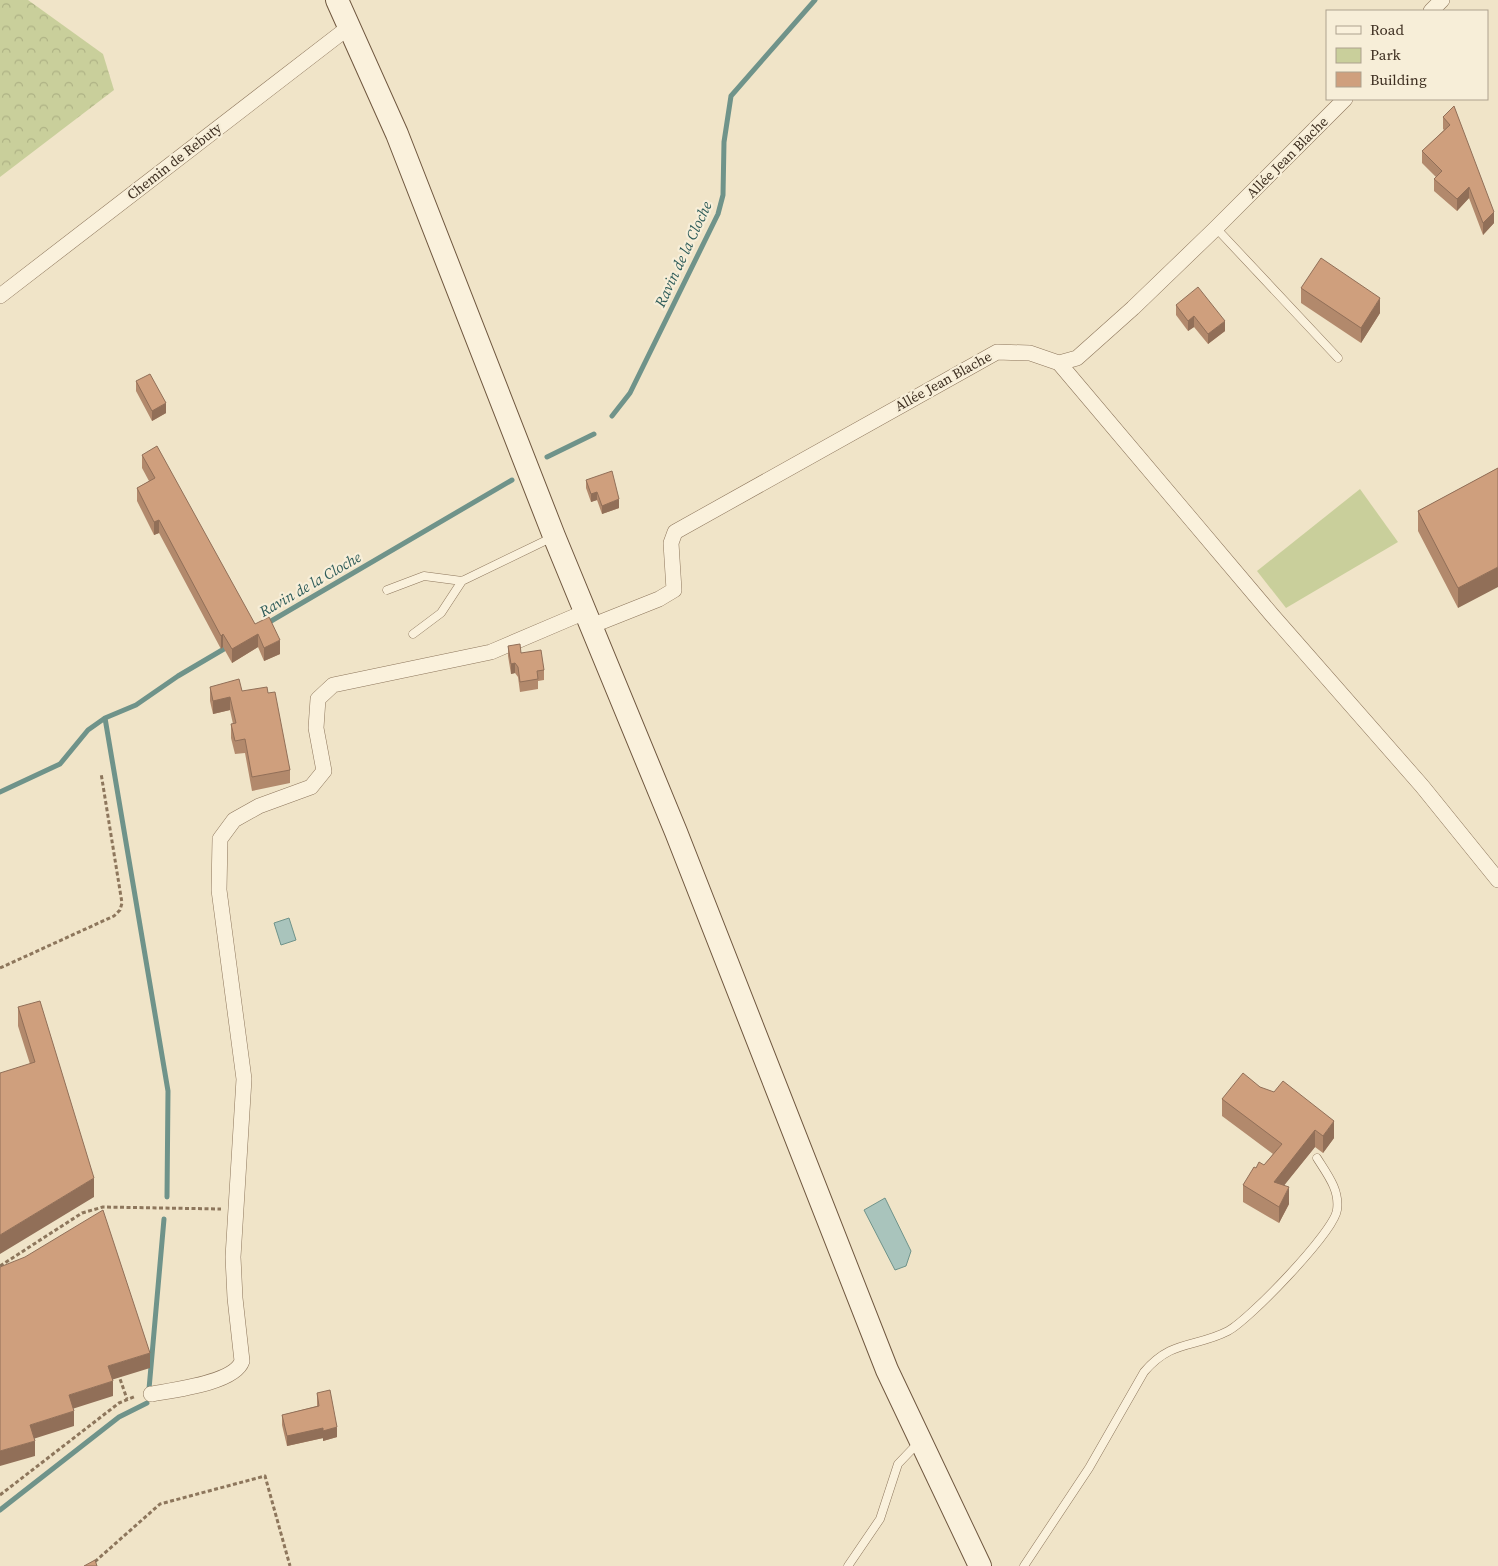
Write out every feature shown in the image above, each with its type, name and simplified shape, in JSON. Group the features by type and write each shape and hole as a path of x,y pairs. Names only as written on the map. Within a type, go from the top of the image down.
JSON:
{"main road":[{"path":"321,0 343,31 397,134 554,536 676,832 887,1370 980,1566"},
{"path":"337,0 343,31"}],"street":[{"path":"1432,10 1442,0"},
{"name":"Chemin de Rebuty","path":"0,296 343,31"},
{"name":"Allée Jean Blache","path":"588,619 659,600 674,590 670,543 675,532 997,352 1030,352 1060,363 1077,358 1133,308 1216,228 1344,100"},
{"path":"1060,363 1272,615 1422,786 1498,880"},
{"path":"151,1394 205,1382 233,1372 241,1366 243,1356 234,1283 236,1210 244,1079 219,890 220,839 234,820 259,806 310,787 324,772 316,728 318,699 333,685 491,652 588,619"}],"lane":[{"path":"1216,228 1338,358"},
{"path":"413,634 441,613 462,581 554,536"},
{"path":"387,590 424,576 462,581"},
{"path":"1024,1566 1089,1468 1144,1372 1155,1359 1181,1345 1209,1339 1230,1330 1289,1274 1329,1228 1337,1212 1337,1198 1332,1182 1316,1158"},
{"path":"848,1566 880,1519 898,1464 921,1441"}],"path":[{"path":"0,968 114,916 120,910 122,903 101,773"},
{"path":"0,1266 82,1213 103,1207 236,1210"},
{"path":"68,1222 71,1231"},
{"path":"117,1371 127,1399"},
{"path":"0,1495 127,1399 151,1394"},
{"path":"90,1566 160,1504 265,1476 290,1566"}],"green space":[{"path":"0,0 28,0 103,54 114,90 0,177"},
{"path":"1360,489 1398,542 1286,608 1257,571"}],"water":[{"path":"289,918 296,940 281,945 274,923"},
{"path":"885,1198 911,1251 906,1266 895,1270 864,1210"}],"building":[{"path":"1454,106 1494,212 1483,223 1469,187 1457,199 1434,179 1442,171 1422,151 1450,125 1443,117"},
{"path":"1321,258 1380,298 1361,328 1301,288"},
{"path":"1198,287 1225,321 1208,334 1194,316 1188,321 1176,305"},
{"path":"150,374 166,403 152,411 136,381"},
{"path":"157,446 255,624 269,617 280,640 264,648 258,634 232,649 223,634 221,636 159,520 154,522 137,488 155,478 142,455"},
{"path":"1498,468 1498,567 1458,588 1418,511"},
{"path":"612,471 619,499 602,506 597,492 591,494 586,480"},
{"path":"520,644 521,653 541,650 544,670 537,671 538,679 520,682 518,667 515,663 511,664 508,646"},
{"path":"239,679 242,691 267,687 268,693 275,692 290,770 252,777 245,739 235,741 231,724 236,723 230,697 213,701 210,687"},
{"path":"40,1001 94,1178 0,1235 0,1073 35,1062 18,1007"},
{"path":"1243,1073 1260,1087 1274,1092 1283,1081 1334,1121 1323,1136 1315,1130 1274,1182 1289,1187 1279,1207 1243,1185 1254,1167 1256,1168 1259,1162 1264,1165 1282,1144 1222,1099"},
{"path":"103,1210 150,1353 108,1366 113,1381 69,1395 74,1411 30,1425 35,1441 0,1451 0,1267 25,1257"},
{"path":"330,1390 337,1427 287,1436 282,1415 319,1406 317,1393"},
{"path":"95,1560 97,1566 84,1566"}],"waterway":[{"name":"Ravin de la Cloche","path":"612,416 630,393 718,214 723,195 724,142 731,96 815,0"},
{"name":"Ravin de la Cloche","path":"547,457 594,434"},
{"name":"Ravin de la Cloche","path":"266,624 512,480"},
{"name":"Ravin de la Cloche","path":"0,792 60,764 88,730 105,718 136,705 178,676 229,646"},
{"path":"105,718 168,1091 167,1197"},
{"path":"149,1389 164,1219"},
{"path":"0,1510 119,1417 147,1403"}]}
